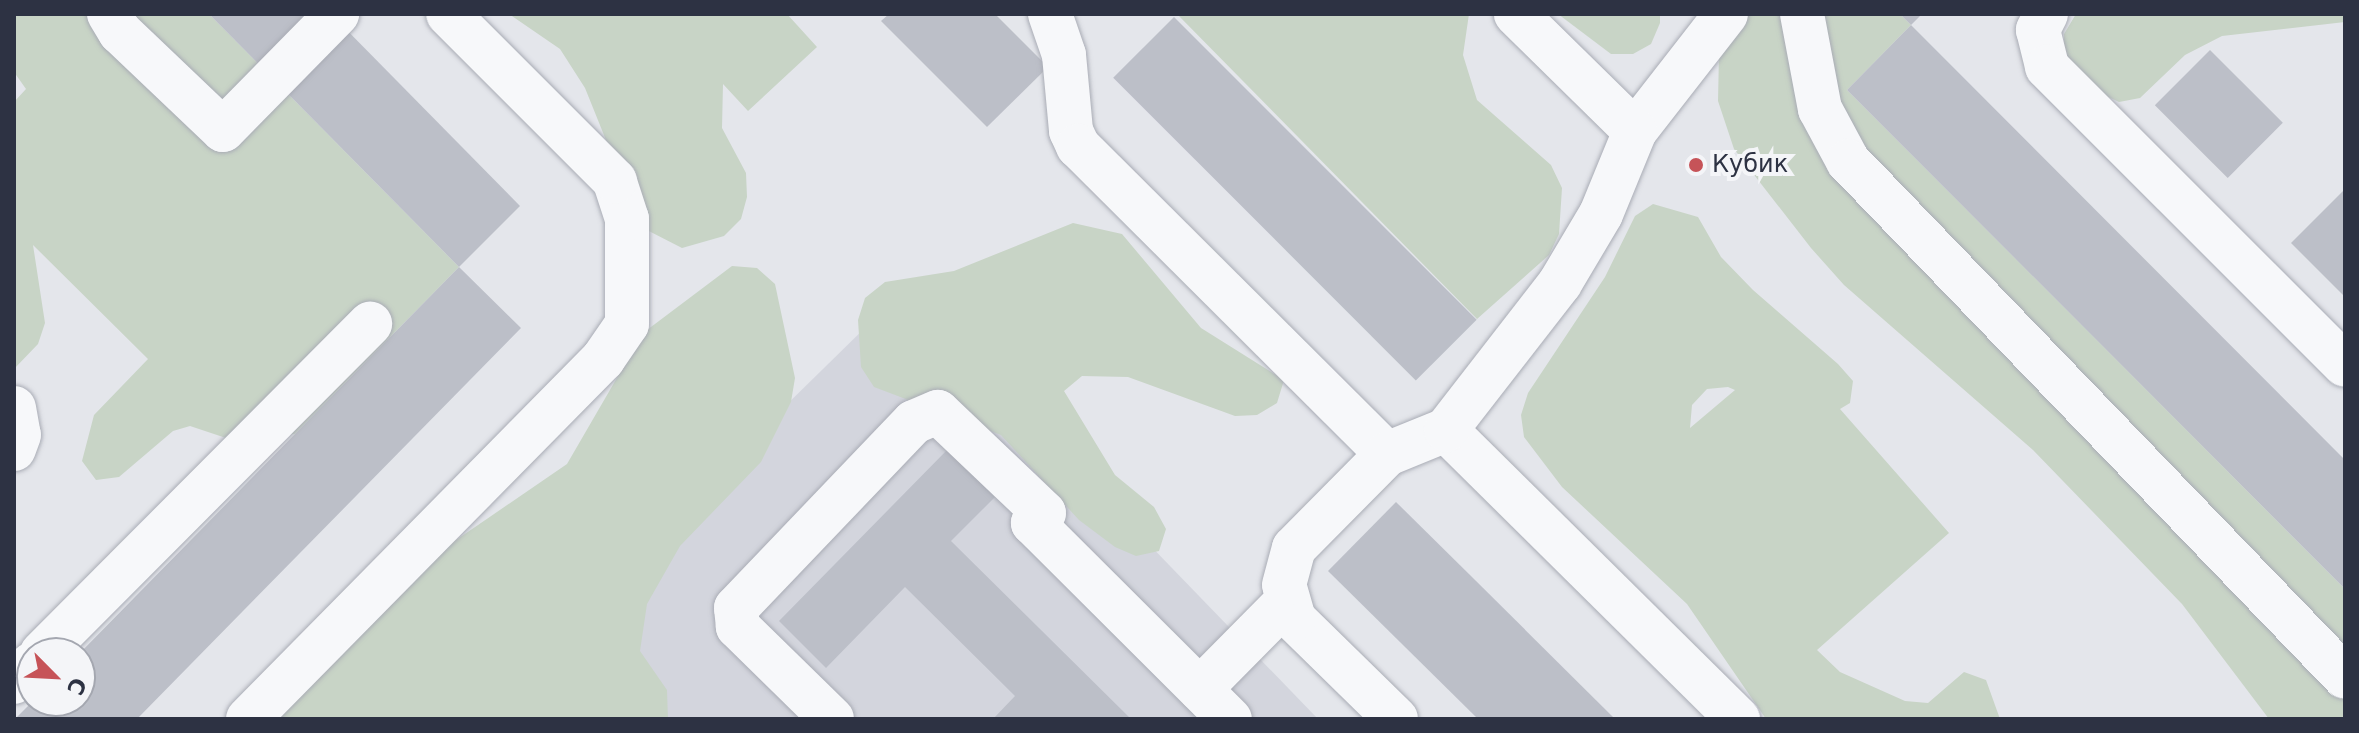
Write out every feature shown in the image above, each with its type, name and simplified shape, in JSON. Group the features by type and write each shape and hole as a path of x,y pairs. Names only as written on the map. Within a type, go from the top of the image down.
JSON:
{"lane":[{"path":"109,14 120,32 223,130 337,14"},
{"path":"248,719 603,359 627,324 627,219 615,181 448,14"},
{"path":"1050,14 1064,55 1071,131 1078,146 1387,454"},
{"path":"1516,14 1635,131"},
{"path":"1396,719 1294,619 1286,602 1284,585 1294,548 1387,454 1446,430 1560,283 1601,214 1635,131 1726,14"},
{"path":"1802,14 1820,109 1848,161 2345,677"},
{"path":"2046,14 2038,30 2047,67 2345,365"},
{"path":"58,637 370,324"},
{"path":"14,408 19,435 14,449"},
{"path":"832,719 738,627 736,608 926,413 950,420 1044,513 1033,523 1215,704 1286,602"},
{"path":"1446,430 1738,719"}],"shaded area":[{"path":"873,320 936,324 1318,719 653,719 562,625"}],"green space":[{"path":"14,14 209,14 459,267 295,434 232,440 190,426 173,431 119,477 96,480 82,461 94,415 148,359 33,245 45,323 38,344 14,369 14,102 26,89 14,72"},
{"path":"509,14 787,14 817,47 748,111 723,84 722,128 746,173 747,197 741,219 724,236 682,248 641,227 585,88 560,49"},
{"path":"1177,14 1469,14 1463,55 1477,100 1551,165 1562,188 1559,234 1549,255 1477,319"},
{"path":"1558,14 1660,14 1660,23 1651,44 1633,54 1611,54"},
{"path":"1749,14 1900,14 1911,25 1847,90 2345,589 2345,719 2269,719 2182,604 2033,450 1844,285 1811,248 1734,149 1718,101 1719,54"},
{"path":"2076,14 2345,14 2345,22 2222,36 2185,55 2140,98 2119,102 2100,93 2064,56 2064,34"},
{"path":"1653,204 1698,217 1721,257 1853,381 1850,403 1840,409 1949,533 1817,650 1840,672 1905,701 1928,703 1964,672 1986,680 2000,719 1766,719 1687,604 1562,487 1524,437 1521,415 1528,393 1605,277 1635,216","holes":["1728,387 1735,390 1690,428 1692,405 1707,389"]},
{"path":"1073,223 1122,234 1201,328 1284,380 1277,403 1257,415 1235,416 1128,377 1082,376 1064,391 1115,475 1154,507 1166,529 1159,551 1136,556 1115,547 1079,520 1001,435 874,387 861,367 858,320 865,298 885,282 954,271"},
{"path":"732,266 757,268 775,284 795,378 791,402 761,462 680,546 647,604 640,651 667,690 668,719 269,719 443,549 567,464 643,333"}],"building":[{"path":"209,14 331,14 520,206 459,267"},
{"path":"889,14 995,14 1048,67 987,127 881,21"},
{"path":"1900,14 1922,14 1911,25"},
{"path":"1174,17 1477,320 1416,380 1113,78"},
{"path":"1911,25 2345,460 2345,589 1847,90"},
{"path":"2210,50 2283,123 2228,178 2155,105"},
{"path":"2345,189 2345,297 2291,243"},
{"path":"459,267 521,328 137,719 15,719 96,717 96,637"},
{"path":"947,450 995,497 951,541 1131,719 993,719 1015,696 905,587 826,668 779,621"},
{"path":"1396,502 1615,719 1478,719 1328,571"}],"place":[{"name":"Кубик","path":"1696,165"}]}
